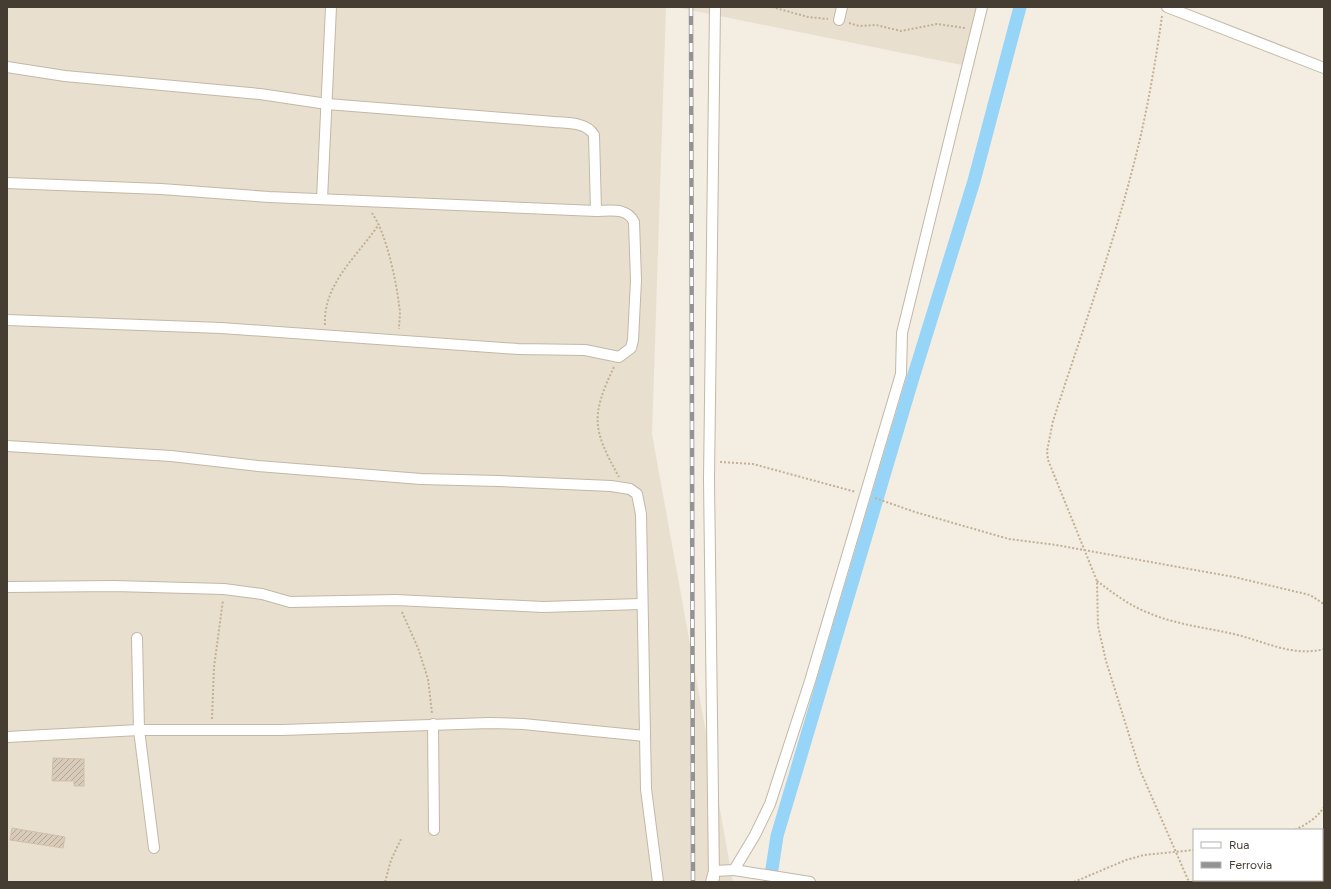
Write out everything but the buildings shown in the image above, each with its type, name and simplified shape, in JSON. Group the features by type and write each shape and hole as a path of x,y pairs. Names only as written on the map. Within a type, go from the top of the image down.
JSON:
{"street":[{"path":"322,199 331,7"},
{"path":"715,7 709,461 715,882"},
{"path":"839,20 842,7"},
{"path":"734,870 755,835 770,804 810,681 901,374 902,333 982,7"},
{"path":"1164,10 1324,68"},
{"path":"7,67 72,76 260,94 327,104 575,124 587,128 594,135 596,211"},
{"path":"7,183 153,188 269,197 364,202 622,211 632,217 634,222 635,331 631,348 619,357 585,350 518,349 193,326 7,320"},
{"path":"7,446 171,456 320,471 421,479 505,481 626,488 637,494 640,501 641,604 647,796 658,882"},
{"path":"7,587 114,586 224,589 256,593 290,602 396,600 543,607 641,604"},
{"path":"137,638 139,730 154,848"},
{"path":"7,738 139,730 329,729 433,724 523,724 645,736"},
{"path":"433,724 434,830"},
{"path":"714,871 734,870 810,882"},
{"path":"711,882 714,871"}],"path":[{"path":"772,7 808,17 839,20 860,26 876,25 901,31 936,24 961,27 975,31"},
{"path":"1164,10 1150,92 1134,167 1053,421 1047,451 1051,470 1070,511 1097,581 1098,626 1102,648 1140,770 1189,882"},
{"path":"364,202 379,223 400,306 399,341"},
{"path":"327,336 324,323 330,293 335,282 366,243 379,223"},
{"path":"619,357 608,380 597,410 599,436 626,488"},
{"path":"709,461 753,464 866,494 915,512 1009,539 1084,550 1234,577 1310,595 1324,604"},
{"path":"1097,581 1135,607 1167,620 1230,633 1294,650 1315,652 1324,649"},
{"path":"212,730 214,667 224,589"},
{"path":"396,600 418,648 428,679 433,724"},
{"path":"1297,829 1320,814 1324,807"},
{"path":"385,882 391,860 400,839"},
{"path":"1074,882 1126,860 1144,855 1193,850"}],"shaded area":[{"path":"7,7 666,7 652,434 733,882 7,882"},
{"path":"675,7 978,7 962,65"}],"waterway":[{"path":"770,882 777,836 912,381 974,181 1020,7"}],"railway":[{"path":"691,7 693,882"}]}
